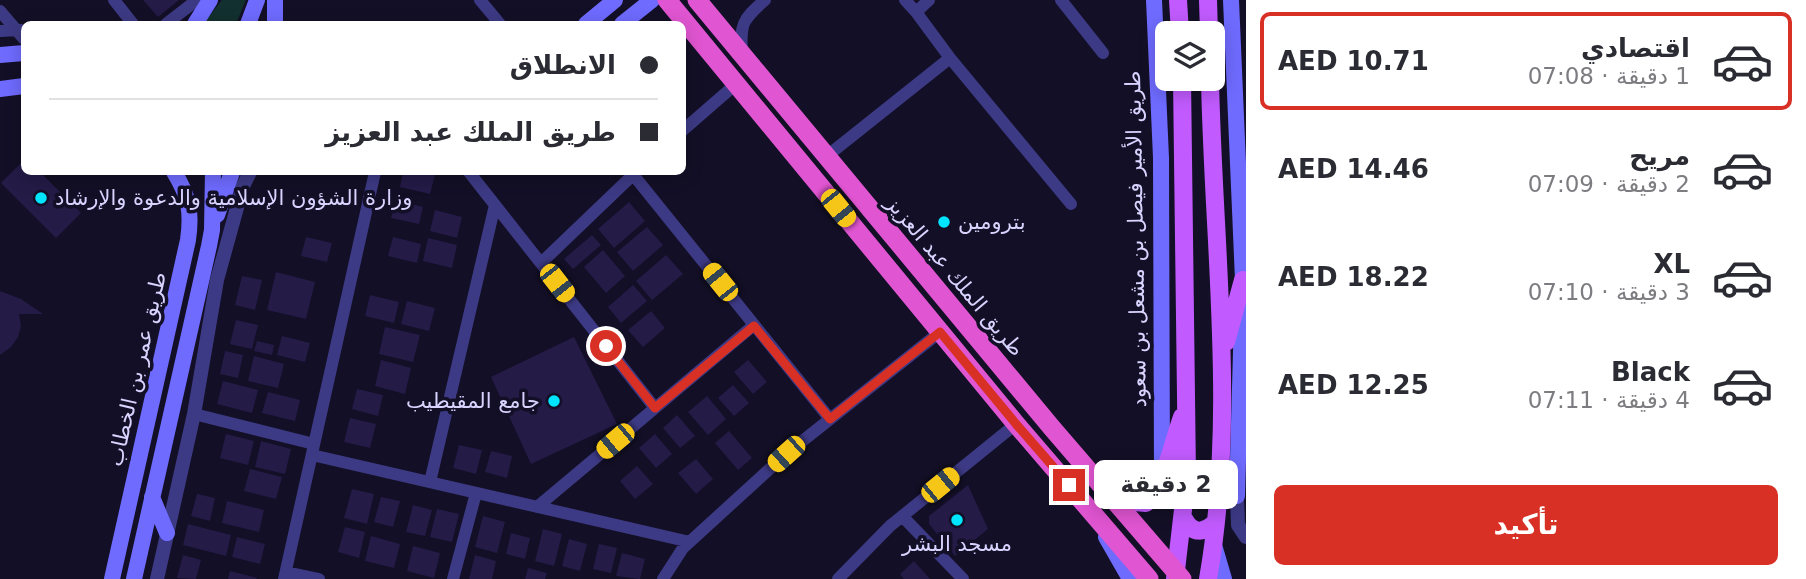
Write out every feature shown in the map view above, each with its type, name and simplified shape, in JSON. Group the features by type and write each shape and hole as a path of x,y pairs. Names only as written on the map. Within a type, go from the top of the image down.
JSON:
{"highway":[{"path":"667,0 684,21"},
{"name":"طريق الملك عبد العزيز","path":"697,0 1178,576"},
{"path":"686,23 1016,424 1149,579"}],"main road":[{"path":"197,21 210,0"},
{"path":"249,21 257,0"},
{"path":"275,0 275,21"},
{"path":"589,21 602,6 615,0"},
{"path":"626,21 652,0"},
{"path":"1155,0 1160,21"},
{"name":"طريق الأمير فيصل بن مشعل بن سعود","path":"1155,0 1161,158 1162,477"},
{"path":"1178,0 1179,21"},
{"path":"1208,0 1209,21"},
{"path":"1232,0 1242,165 1243,280 1237,496"},
{"path":"0,55 21,52"},
{"path":"0,89 21,86"},
{"path":"1178,91 1184,114"},
{"path":"1178,576 1187,475 1183,91"},
{"path":"1208,579 1220,490 1222,359 1211,91"},
{"name":"طريق عمر بن الخطاب","path":"112,579 190,229 191,218 185,189 176,175"},
{"name":"طريق عمر بن الخطاب","path":"134,579 212,230 213,175"},
{"path":"212,230 231,175"},
{"path":"1222,359 1243,280"},
{"path":"1052,428 1125,500 1146,503 1162,477 1186,404"},
{"path":"152,497 167,533"},
{"path":"1087,505 1129,579"},
{"path":"1184,519 1188,527 1201,532 1216,522"},
{"path":"1214,545 1224,579"}],"street":[{"path":"114,0 131,21"},
{"path":"170,21 197,0"},
{"path":"480,0 498,21"},
{"path":"742,54 740,29 751,12 765,0"},
{"path":"905,0 1071,204"},
{"path":"916,12 929,0"},
{"path":"1061,0 1103,53"},
{"path":"0,11 21,33"},
{"path":"0,30 21,33"},
{"path":"827,156 950,58"},
{"path":"686,128 736,85"},
{"path":"157,579 194,414 217,279 248,175"},
{"path":"319,579 285,575 375,175"},
{"path":"471,175 655,408"},
{"path":"541,263 630,175"},
{"path":"635,175 830,419"},
{"path":"430,482 495,205"},
{"path":"537,507 754,326"},
{"path":"663,579 682,548 786,454 940,332"},
{"path":"194,414 430,482 690,542"},
{"path":"838,579 902,516 1016,424"},
{"path":"453,579 476,493"},
{"path":"1237,496 1238,525 1246,537"},
{"path":"902,516 963,579"}],"green space":[{"path":"222,0 246,0 237,21 205,21"}],"building":[{"path":"143,0 179,0 158,17"},
{"name":"وزارة الشؤون الإسلامية والدعوة والإرشاد","path":"21,163 21,175 43,175 81,213 56,238 1,183"},
{"path":"402,175 435,175 430,194 400,187"},
{"path":"396,200 423,207 419,224 391,218"},
{"path":"629,202 645,221 614,248 598,229"},
{"path":"435,210 462,217 457,238 430,231"},
{"path":"647,227 663,245 633,271 617,252"},
{"path":"592,235 601,245 573,269 564,259"},
{"path":"306,237 332,243 327,262 301,256"},
{"path":"393,237 421,244 417,263 388,256"},
{"path":"428,238 457,245 452,268 423,261"},
{"path":"603,250 625,276 606,293 584,267"},
{"path":"666,255 683,274 652,300 636,281"},
{"path":"276,272 315,282 306,319 267,310"},
{"path":"242,276 262,280 255,310 235,305"},
{"path":"633,285 647,301 621,323 608,307"},
{"path":"0,291 21,299 43,314 19,314 21,326 18,337 11,347 0,355"},
{"path":"370,295 399,302 394,323 365,316"},
{"path":"407,301 435,308 429,331 401,324"},
{"path":"651,311 665,328 643,347 628,330"},
{"path":"236,320 258,325 252,349 230,344"},
{"path":"385,327 420,335 413,362 379,354"},
{"path":"282,336 310,343 305,362 277,355"},
{"name":"جامع المقيطيب","path":"574,337 617,424 531,464 491,377"},
{"path":"257,341 274,345 272,355 254,351"},
{"path":"225,351 243,355 238,378 220,374"},
{"path":"254,356 284,364 278,388 248,381"},
{"path":"381,360 411,368 405,394 375,386"},
{"path":"748,360 767,382 753,394 734,372"},
{"path":"223,381 258,390 252,413 217,404"},
{"path":"733,385 749,403 734,416 718,398"},
{"path":"357,389 383,395 378,416 352,409"},
{"path":"268,392 300,400 295,421 262,413"},
{"path":"707,396 726,419 708,435 688,412"},
{"path":"677,415 695,436 680,448 663,428"},
{"path":"350,418 376,424 370,448 344,442"},
{"path":"729,431 752,458 738,470 715,443"},
{"path":"226,434 254,441 248,465 220,458"},
{"path":"655,434 672,454 656,468 639,448"},
{"path":"261,441 291,449 285,474 255,467"},
{"path":"459,445 482,450 476,474 453,468"},
{"path":"491,451 512,456 507,478 485,472"},
{"path":"696,459 713,479 696,494 678,473"},
{"path":"637,466 653,484 635,499 620,481"},
{"path":"250,469 282,477 276,499 244,491"},
{"name":"مسجد البشر","path":"968,485 988,529 955,556 929,524 929,516"},
{"path":"352,489 374,494 367,524 344,518"},
{"path":"197,494 215,498 210,521 191,516"},
{"path":"381,497 400,501 393,527 374,522"},
{"path":"227,501 264,510 259,532 222,523"},
{"path":"413,505 432,510 425,536 406,532"},
{"path":"437,509 459,514 452,542 430,537"},
{"path":"483,516 505,522 497,553 475,547"},
{"path":"188,524 231,535 226,556 183,545"},
{"path":"345,527 365,532 359,558 338,552"},
{"path":"543,529 562,534 554,566 535,561"},
{"path":"511,533 530,538 525,559 506,554"},
{"path":"371,536 400,544 394,568 365,561"},
{"path":"237,537 265,544 260,564 232,557"},
{"path":"569,539 587,544 580,571 562,566"},
{"path":"599,544 617,548 611,573 593,569"},
{"path":"413,546 440,553 434,578 407,571"},
{"path":"622,553 645,559 640,579 616,576"},
{"path":"183,555 201,560 196,579 177,578"},
{"path":"475,555 496,561 492,579 469,579"},
{"path":"914,561 930,579 904,579 900,574"},
{"path":"528,568 547,573 545,579 525,579"},
{"path":"230,571 257,578 228,579"}],"place":[{"name":"وزارة الشؤون الإسلامية والدعوة والإرشاد","path":"41,198"},
{"name":"بترومين","path":"944,222"},
{"name":"جامع المقيطيب","path":"554,401"},
{"name":"مسجد البشر","path":"957,520"}],"route":[{"path":"606,346 655,408 754,326 830,419 940,332 1069,485"}]}
